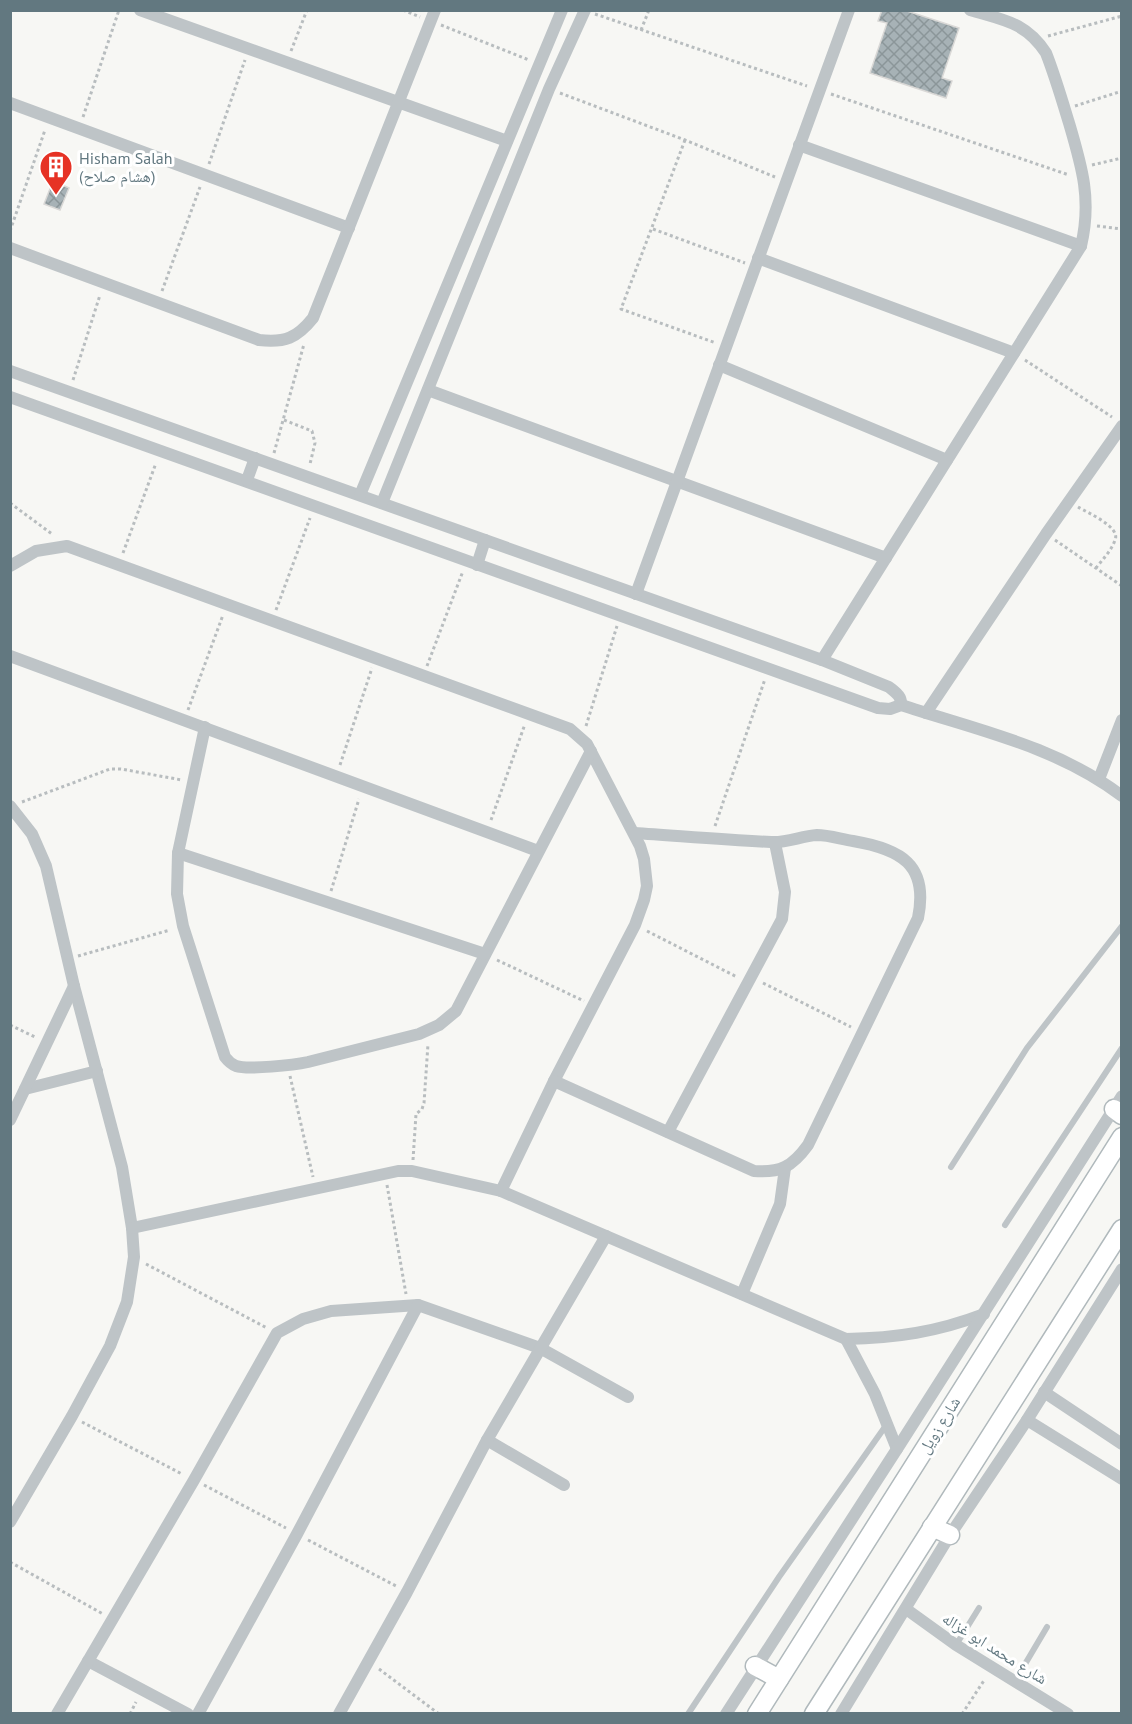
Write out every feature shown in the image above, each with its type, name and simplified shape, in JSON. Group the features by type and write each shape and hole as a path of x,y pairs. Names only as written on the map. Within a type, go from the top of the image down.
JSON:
{"main road":[{"name":"شارع زويل","path":"757,1713 1122,1137"},
{"path":"814,1713 1122,1229"},
{"path":"932,1527 950,1535"},
{"path":"755,1666 779,1679"}],"street":[{"path":"140,10 507,141"},
{"path":"360,495 562,10"},
{"path":"636,594 849,10"},
{"path":"822,660 1081,246 1086,224 1083,174 1047,53 1037,38 1024,28 970,10"},
{"path":"382,503 549,89 585,11"},
{"path":"10,248 259,340 274,342 290,338 303,330 313,318 433,16"},
{"path":"10,103 349,228"},
{"path":"800,145 1081,246"},
{"path":"757,262 1014,353"},
{"path":"719,365 947,460"},
{"path":"10,371 822,660 889,687 897,693 901,705"},
{"path":"428,390 886,558"},
{"path":"10,396 878,708 890,709 901,705 1014,739 1059,758 1099,779 1122,796"},
{"path":"926,713 1122,425"},
{"path":"247,480 255,458"},
{"path":"472,563 485,540"},
{"path":"10,566 36,551 67,546 570,729 582,738 640,846 646,873 644,900 635,925 554,1081 501,1191"},
{"path":"10,656 538,851"},
{"path":"1099,779 1122,720"},
{"path":"205,727 178,853 177,894 183,926 225,1057 229,1062 240,1067 308,1062 429,1030 456,1011 591,751"},
{"path":"10,1522 110,1346 120,1323 132,1280 134,1257 132,1228 122,1167 74,986 46,866 32,834 11,806"},
{"path":"554,1081 754,1171 770,1172 785,1168 798,1158 808,1145 918,918 922,900 919,882 910,866 896,853 879,846 817,835 775,843 634,833"},
{"path":"668,1132 782,919 785,892 775,843"},
{"path":"178,853 485,954"},
{"path":"10,1120 74,986"},
{"path":"25,1089 97,1071"},
{"path":"726,1713 1119,1107"},
{"path":"742,1294 780,1204 785,1168"},
{"path":"132,1228 412,1171 501,1191 846,1338 882,1338 918,1333 953,1326 984,1314"},
{"path":"339,1713 408,1592 487,1440 606,1236"},
{"path":"842,1713 950,1535 1028,1420 1122,1269"},
{"path":"198,1713 297,1534 413,1305"},
{"path":"57,1713 194,1480 277,1333 303,1319 331,1311 413,1305 540,1348 628,1397"},
{"path":"846,1338 897,1449"},
{"path":"1044,1392 1122,1444"},
{"path":"1028,1420 1122,1479"},
{"path":"487,1440 564,1485"},
{"name":"شارع محمد ابو غزاله","path":"906,1609 956,1645 1068,1713"},
{"path":"88,1661 188,1713"}],"lane":[{"path":"951,1167 1028,1048 1122,926"},
{"path":"1005,1225 1122,1048"},
{"path":"688,1713 887,1423"},
{"path":"956,1645 979,1608"},
{"path":"1015,1680 1047,1627"}],"path":[{"path":"79,128 118,10"},
{"path":"286,64 307,10"},
{"path":"403,10 433,16 539,64"},
{"path":"641,30 649,10"},
{"path":"585,11 819,90 1083,174 1122,158"},
{"path":"1037,38 1122,16"},
{"path":"158,302 248,49"},
{"path":"549,89 685,140 787,182"},
{"path":"1065,109 1122,91"},
{"path":"10,231 50,117"},
{"path":"685,140 621,309 726,346"},
{"path":"1086,224 1122,229"},
{"path":"652,228 757,262"},
{"path":"69,392 105,282"},
{"path":"271,464 304,348 303,330"},
{"path":"1014,353 1122,425"},
{"path":"284,420 307,428 315,437 307,477"},
{"path":"119,565 160,450"},
{"path":"1069,502 1111,527 1116,533 1116,539 1096,568"},
{"path":"10,503 67,546"},
{"path":"272,621 315,506"},
{"path":"1046,534 1122,586"},
{"path":"423,676 472,563"},
{"path":"184,720 227,604"},
{"path":"582,738 620,616"},
{"path":"336,776 375,658"},
{"path":"711,838 769,669"},
{"path":"486,832 529,714"},
{"path":"11,806 110,769 193,782"},
{"path":"328,902 363,786"},
{"path":"635,925 862,1033"},
{"path":"68,958 183,926"},
{"path":"485,954 593,1005"},
{"path":"10,1025 47,1043"},
{"path":"412,1171 416,1114 422,1109 424,1103 429,1030"},
{"path":"287,1065 316,1190"},
{"path":"385,1175 413,1305"},
{"path":"134,1257 277,1333"},
{"path":"72,1416 408,1592"},
{"path":"10,1562 112,1620"},
{"path":"368,1661 439,1713"},
{"path":"962,1713 993,1667"}],"building":[{"path":"882,10 904,10 959,28 942,78 952,81 946,98 870,73 887,23 878,21"},
{"name":"Hisham Salah (هشام صلاح)","path":"53,181 69,188 60,210 44,204"}],"place":[{"name":"Hisham Salah (هشام صلاح)","path":"56,196"}]}
